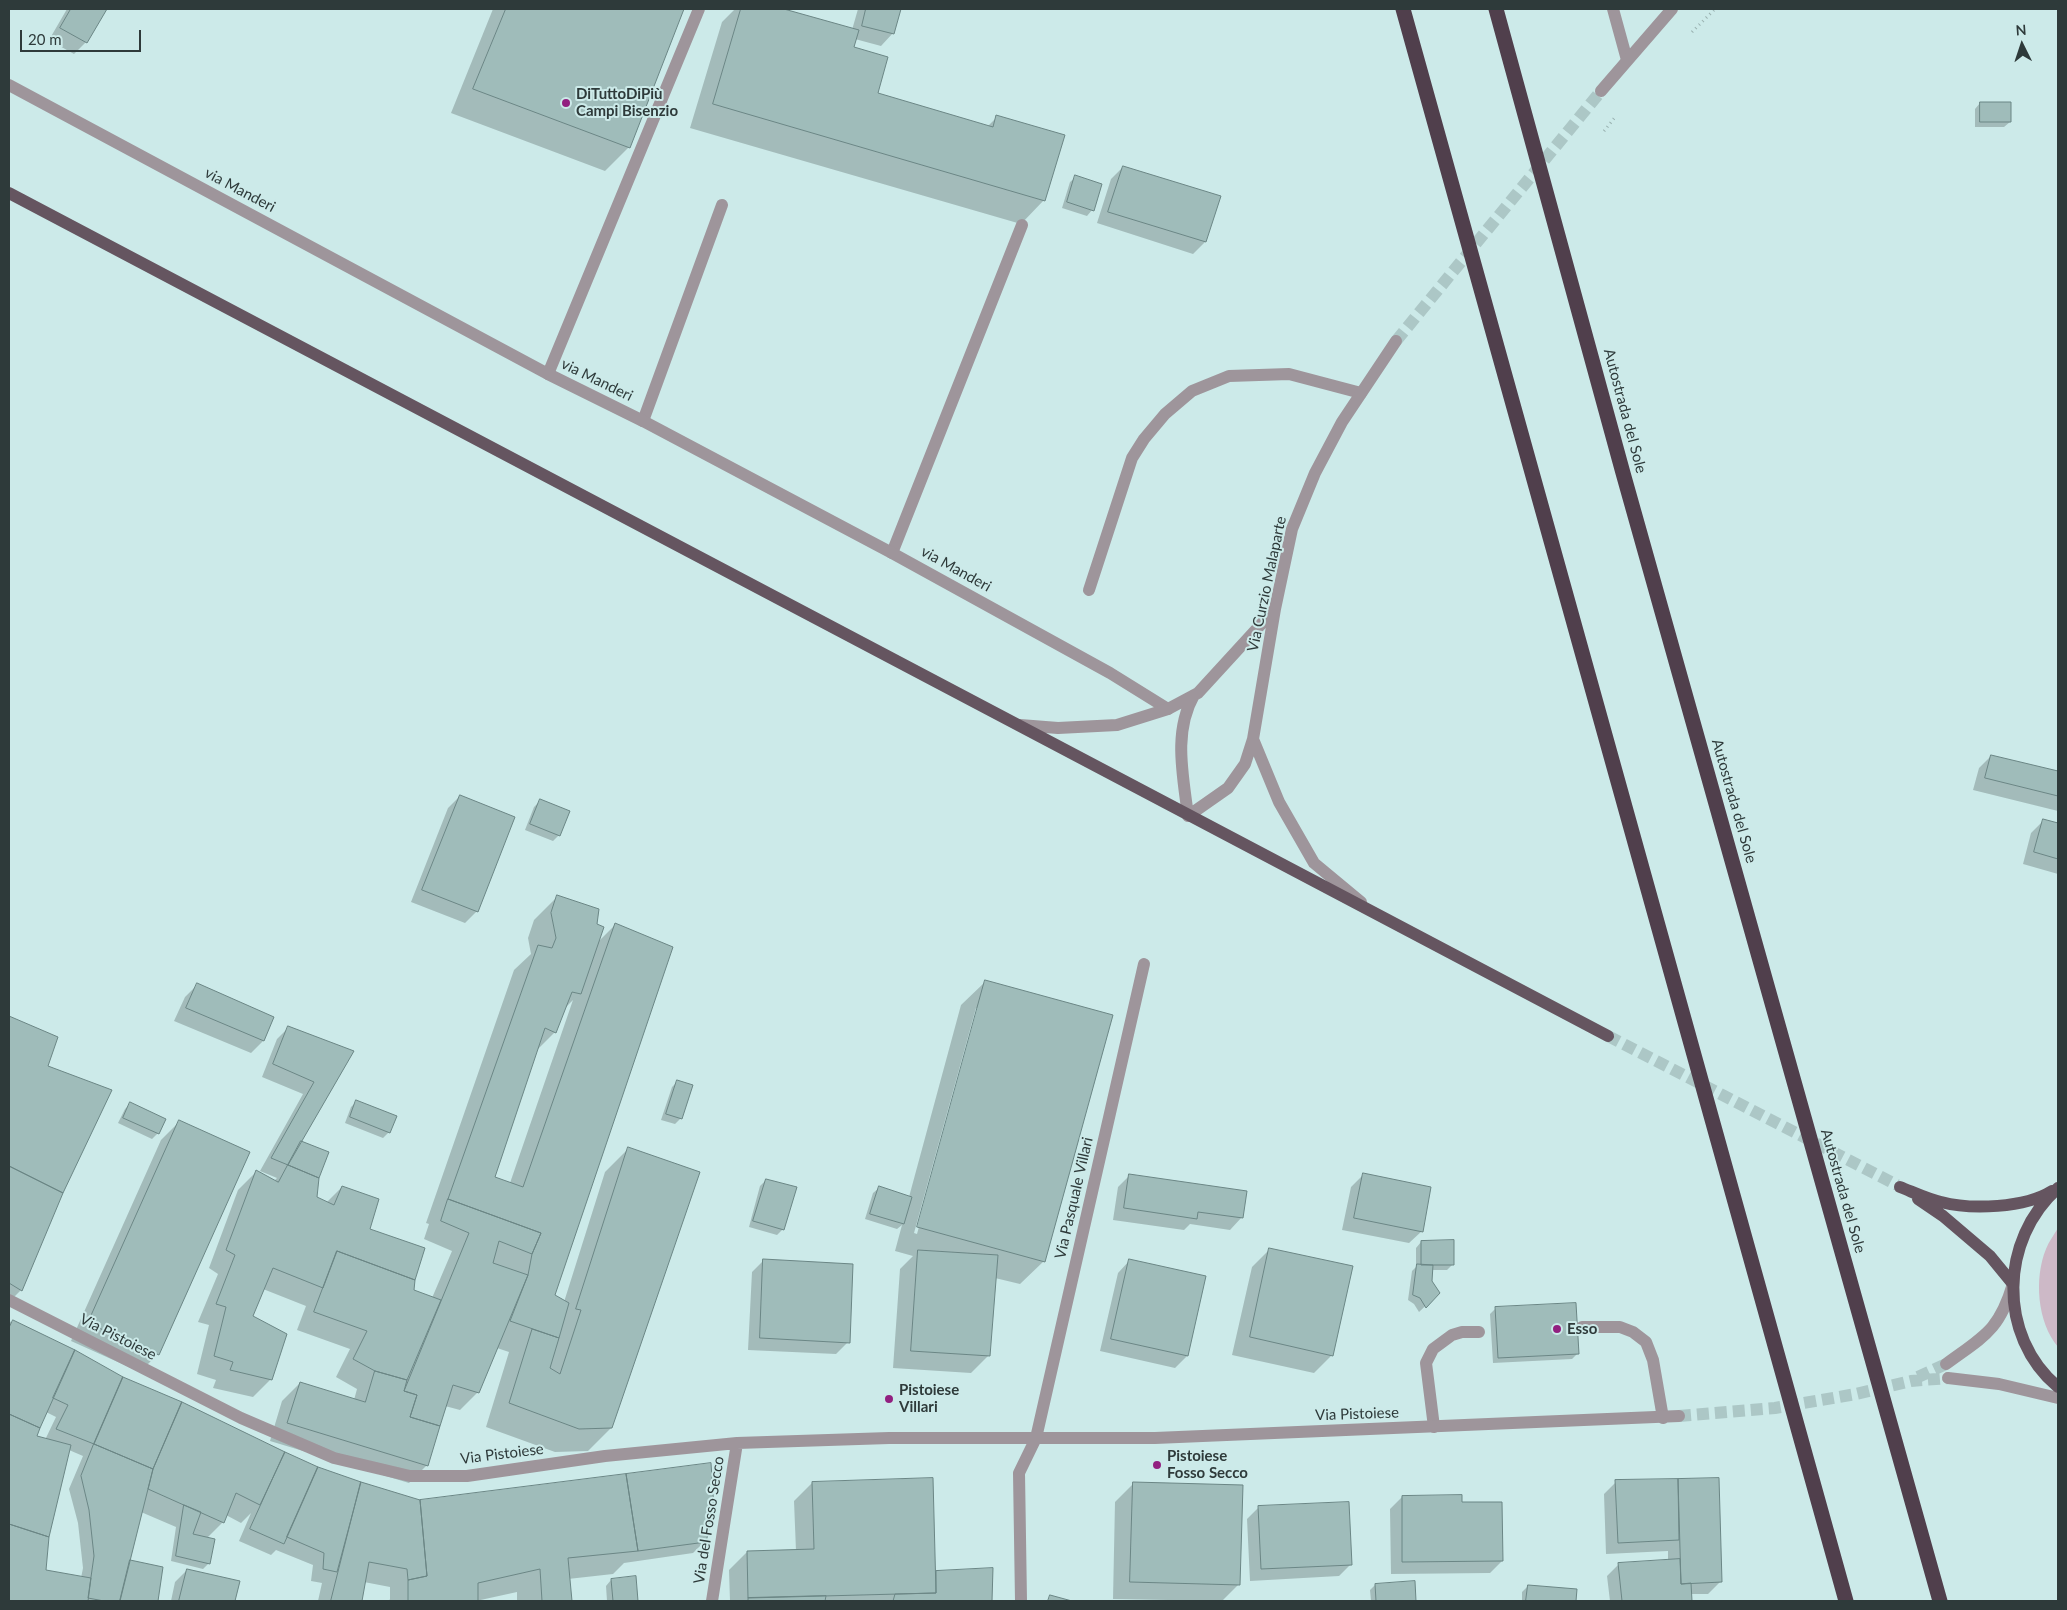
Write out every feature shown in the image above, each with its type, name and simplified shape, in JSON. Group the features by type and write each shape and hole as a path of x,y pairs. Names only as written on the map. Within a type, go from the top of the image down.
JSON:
{"highway":[{"path":"1403,9 1846,1601"},
{"name":"Autostrada del Sole","path":"1496,9 1626,482 1940,1601"}],"main road":[{"path":"9,193 1608,1036"},
{"path":"2013,1284 1990,1256 1968,1237 1943,1216 1899,1186 1941,1202 1988,1206 2026,1201 2045,1195 2058,1187"},
{"path":"2058,1187 2040,1207 2023,1235 2014,1268 2013,1284 2015,1315 2026,1344 2042,1371 2058,1387"}],"street":[{"path":"548,374 699,9"},
{"path":"1613,9 1627,60"},
{"path":"1601,91 1672,9"},
{"name":"via Manderi","path":"9,85 548,374 643,421 892,553 1110,673 1168,709"},
{"path":"643,421 722,206"},
{"path":"892,553 1022,225"},
{"name":"Via Curzio Malaparte","path":"1188,816 1228,788 1245,764 1253,739 1275,609 1292,529 1315,473 1342,422 1396,341"},
{"path":"1089,590 1132,458 1144,438 1165,414 1192,391 1229,376 1289,374 1361,393"},
{"path":"1188,816 1181,732 1186,710 1194,695 1275,609"},
{"path":"1020,725 1058,728 1117,725 1168,709 1194,695"},
{"path":"1253,739 1279,802 1314,863 1372,912"},
{"name":"Via Pasquale Villari","path":"1036,1438 1144,964"},
{"path":"1946,1364 1987,1335 2007,1304 2013,1284"},
{"name":"Via Pistoiese","path":"9,1300 250,1422 334,1458 410,1476 467,1476 605,1456 737,1443 889,1438 1155,1438 1679,1416"},
{"path":"1582,1327 1620,1327 1633,1332 1646,1342 1653,1360 1663,1418"},
{"path":"1434,1427 1426,1362 1433,1349 1452,1335 1462,1332 1479,1332"},
{"path":"1948,1378 1999,1384 2058,1398"},
{"path":"1021,1601 1020,1473 1036,1438"},
{"name":"Via del Fosso Secco","path":"712,1601 737,1443"}],"shaded area":[{"path":"2058,1228 2058,1347 2051,1337 2042,1313 2039,1286 2042,1261 2047,1246"}],"building":[{"path":"71,9 107,9 87,43 60,28"},
{"path":"506,9 684,9 630,148 473,89"},
{"path":"741,9 784,9 859,30 854,47 888,57 878,93 993,127 996,115 1065,135 1045,201 713,104"},
{"path":"866,9 901,9 894,34 862,26"},
{"path":"1980,102 2011,102 2011,122 1980,122"},
{"path":"1123,166 1221,196 1206,242 1108,212"},
{"path":"1075,175 1102,184 1094,211 1067,202"},
{"path":"1991,755 2058,771 2058,796 1985,778"},
{"path":"460,795 515,817 478,912 422,890"},
{"path":"540,799 570,811 560,836 530,824"},
{"path":"2043,819 2058,823 2058,859 2034,852"},
{"path":"557,895 599,909 597,924 604,927 581,994 572,992 556,1033 545,1028 495,1177 523,1187 615,923 673,947 555,1295 569,1303 559,1338 510,1321 528,1275 532,1254 541,1233 448,1199 538,945 552,948 556,938 551,913"},
{"path":"985,980 1113,1015 1045,1262 917,1227"},
{"path":"197,983 274,1017 264,1041 186,1008"},
{"path":"9,1016 58,1037 48,1066 112,1090 63,1193 9,1166"},
{"path":"288,1026 354,1051 288,1165 271,1158 314,1082 273,1064"},
{"path":"677,1080 693,1085 682,1119 666,1114"},
{"path":"356,1100 397,1116 390,1133 350,1117"},
{"path":"130,1102 166,1119 159,1134 123,1118"},
{"path":"179,1120 250,1152 159,1355 88,1323"},
{"path":"301,1141 329,1152 319,1178 288,1165"},
{"path":"628,1147 700,1172 612,1428 579,1429 509,1403 532,1329 559,1338 550,1368 560,1374 581,1310 576,1309"},
{"path":"288,1165 319,1178 317,1197 334,1205 342,1186 379,1199 370,1229 425,1248 415,1280 337,1251 323,1288 273,1268 253,1316 287,1334 272,1380 230,1370 233,1362 214,1356 226,1307 216,1304 235,1255 226,1250 256,1170 278,1182"},
{"path":"9,1166 63,1193 22,1291 9,1283"},
{"path":"1363,1173 1431,1187 1423,1232 1354,1218"},
{"path":"1129,1174 1247,1191 1243,1218 1198,1212 1197,1219 1124,1208"},
{"path":"766,1179 797,1187 784,1230 753,1221"},
{"path":"879,1186 912,1197 904,1224 870,1214"},
{"path":"448,1199 541,1233 532,1254 499,1241 493,1263 528,1275 479,1393 453,1385 440,1426 410,1417 417,1395 404,1391 469,1233 441,1221"},
{"path":"1454,1240 1454,1265 1421,1265 1421,1241"},
{"path":"1269,1248 1353,1266 1333,1356 1250,1337"},
{"path":"918,1250 998,1255 990,1356 911,1351"},
{"path":"337,1251 415,1280 414,1290 441,1300 407,1380 375,1371 353,1359 367,1331 314,1312"},
{"path":"763,1259 853,1264 850,1343 760,1338"},
{"path":"1129,1259 1206,1276 1188,1356 1111,1339"},
{"path":"1417,1264 1433,1265 1432,1281 1440,1293 1426,1308 1420,1298 1413,1295"},
{"path":"1576,1303 1579,1354 1498,1358 1495,1307"},
{"path":"13,1320 75,1350 40,1428 9,1414 9,1328"},
{"path":"75,1350 123,1377 94,1444 56,1429 68,1405 53,1398"},
{"path":"375,1371 407,1380 404,1391 417,1395 410,1417 440,1426 428,1466 287,1423 300,1382 365,1402"},
{"path":"123,1377 182,1402 153,1469 94,1444"},
{"path":"182,1402 285,1452 260,1505 236,1493 224,1523 148,1489 153,1469"},
{"path":"9,1414 40,1428 37,1436 71,1445 49,1537 9,1524"},
{"path":"94,1444 153,1469 120,1601 88,1598 94,1556 89,1510 81,1476"},
{"path":"285,1452 318,1467 284,1544 250,1529"},
{"path":"711,1463 714,1509 706,1542 638,1551 626,1474"},
{"path":"318,1467 361,1482 337,1572 323,1569 324,1553 287,1537"},
{"path":"626,1474 638,1551 568,1558 572,1601 542,1601 540,1569 478,1583 478,1601 408,1601 408,1580 427,1576 420,1500"},
{"path":"933,1478 936,1593 748,1598 747,1551 814,1549 812,1482"},
{"path":"1719,1478 1722,1582 1681,1584 1678,1479"},
{"path":"1678,1479 1679,1540 1618,1543 1615,1480"},
{"path":"361,1482 420,1500 427,1576 408,1580 407,1569 369,1562 362,1601 331,1601"},
{"path":"1133,1482 1243,1485 1240,1585 1130,1582"},
{"path":"1462,1495 1462,1502 1502,1502 1503,1561 1402,1562 1402,1496"},
{"path":"1349,1502 1352,1565 1261,1569 1258,1506"},
{"path":"184,1505 201,1512 193,1534 215,1539 210,1564 176,1556"},
{"path":"9,1524 49,1537 46,1570 91,1578 88,1601 9,1601"},
{"path":"1680,1559 1681,1584 1691,1583 1692,1601 1622,1601 1618,1563"},
{"path":"130,1560 163,1567 158,1601 120,1601"},
{"path":"993,1568 992,1601 893,1601 895,1594 936,1593 936,1571"},
{"path":"187,1569 240,1581 235,1601 179,1601"},
{"path":"636,1576 638,1601 613,1601 611,1579"},
{"path":"1415,1581 1416,1601 1376,1601 1375,1584"},
{"path":"1528,1585 1577,1589 1576,1601 1526,1601"},
{"path":"1050,1595 1072,1601 1048,1601"},
{"path":"826,1596 825,1601 748,1601 748,1598"}],"tunnel":[{"path":"1396,341 1601,91"},
{"path":"1608,1036 1897,1185"},
{"path":"1918,1377 1946,1364"},
{"path":"1679,1416 1775,1408 1856,1394 1911,1381 1948,1378"}],"place":[{"name":"DiTuttoDiPiù Campi Bisenzio","path":"566,103"},
{"name":"Esso","path":"1557,1329"},
{"name":"Pistoiese Villari","path":"889,1399"},
{"name":"Pistoiese Fosso Secco","path":"1157,1465"}]}
